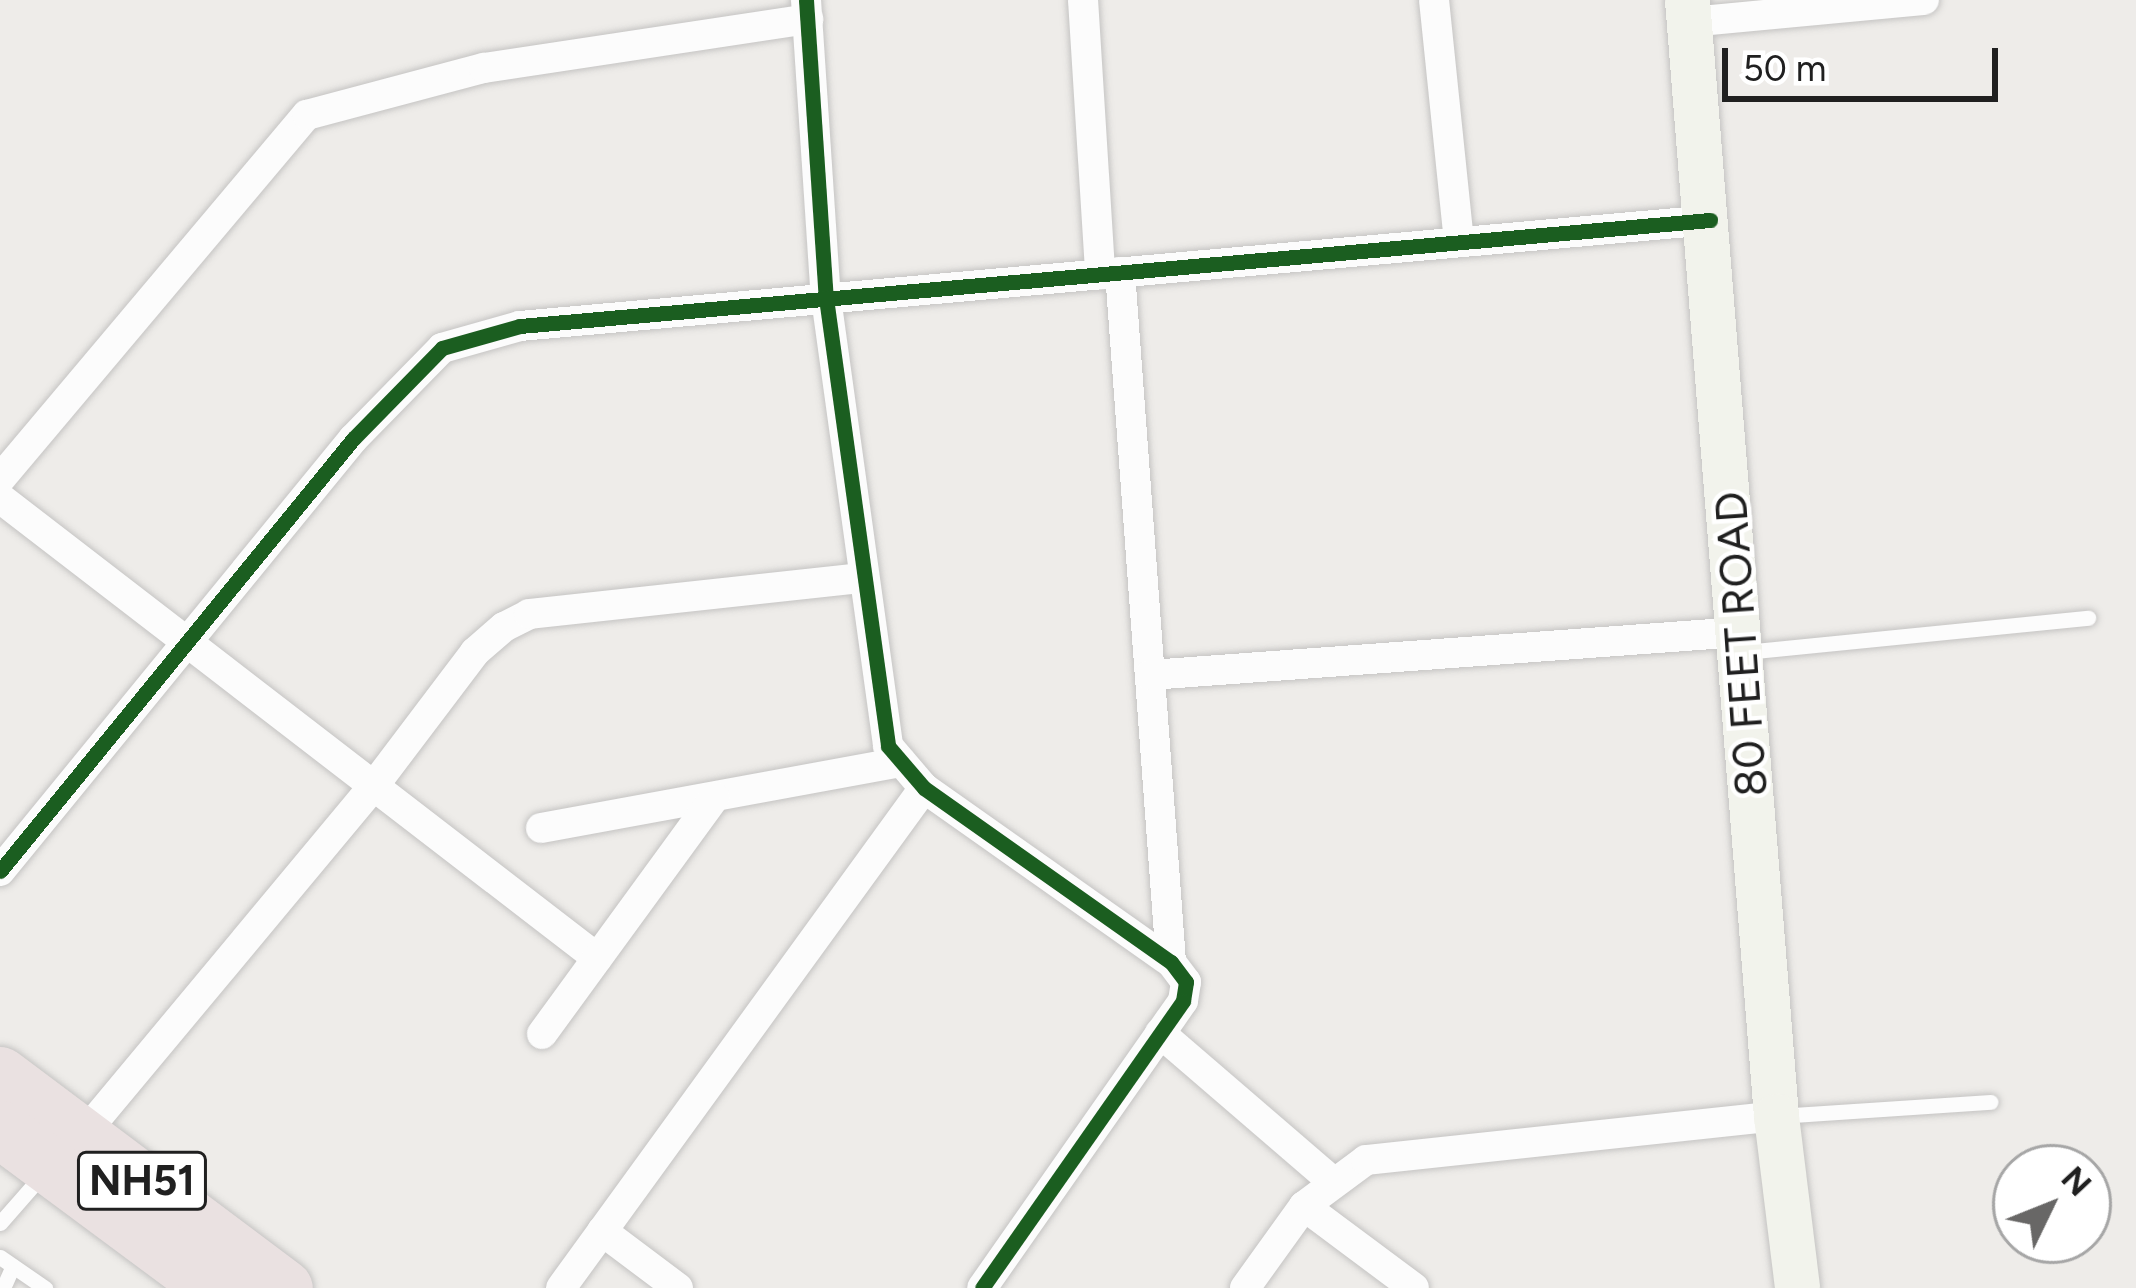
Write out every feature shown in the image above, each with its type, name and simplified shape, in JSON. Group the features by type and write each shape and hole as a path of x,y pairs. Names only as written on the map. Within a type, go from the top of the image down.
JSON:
{"highway":[{"name":"NH51","path":"0,1075 66,1151 214,1288"},
{"name":"NH51","path":"0,1129 66,1151 284,1288"}],"main road":[{"name":"80 FEET ROAD","path":"1688,11 1710,220 1776,1116 1797,1288"}],"street":[{"path":"1434,0 1460,242"},
{"path":"1688,11 1924,0"},
{"path":"1092,3 1110,273 1150,675 1171,962"},
{"path":"0,479 308,115 484,68 807,9 826,298 878,714 902,762 924,788 1171,962 1186,982 1160,1033 982,1288"},
{"path":"0,871 353,439 442,348 520,326 1710,220"},
{"path":"0,498 597,958"},
{"path":"66,1151 373,787 475,652 530,614 861,578"},
{"path":"1150,675 1741,642"},
{"path":"541,828 902,762"},
{"path":"561,1288 924,788"},
{"path":"542,1034 715,796"},
{"path":"1160,1033 1332,1180"},
{"path":"1245,1288 1304,1206 1332,1180 1406,1150 1776,1116"},
{"path":"1304,1206 1414,1288"},
{"path":"602,1231 678,1288"}],"lane":[{"path":"1741,642 2088,618"},
{"path":"1776,1116 1991,1102"},
{"path":"0,1223 66,1151"},
{"path":"3,1288 6,1262 45,1288"}],"cycle path":[{"path":"806,0 826,298 888,746 924,788 1171,962 1186,982 1183,1001 982,1288"},
{"path":"0,871 353,439 442,348 520,326 1710,220"}]}
